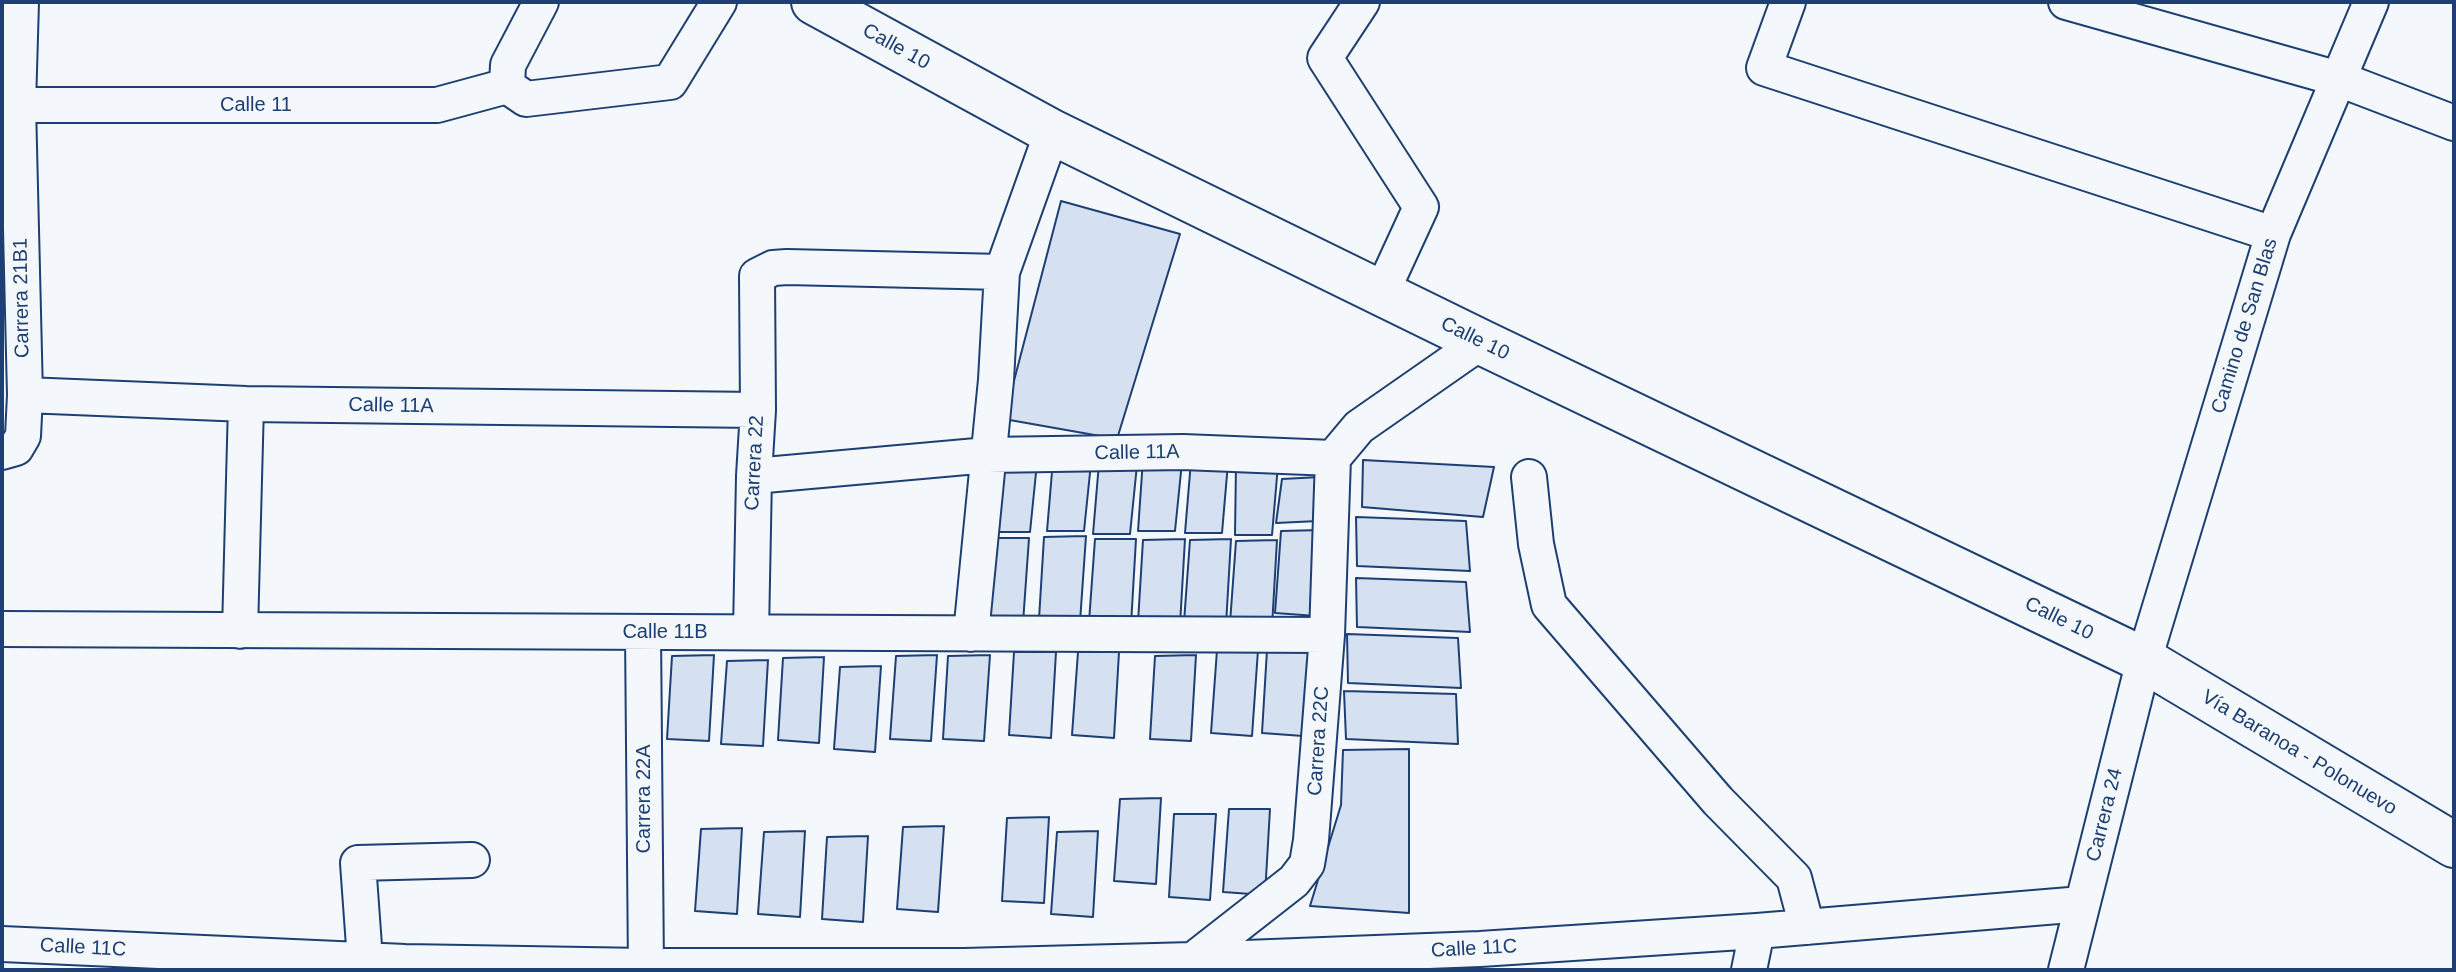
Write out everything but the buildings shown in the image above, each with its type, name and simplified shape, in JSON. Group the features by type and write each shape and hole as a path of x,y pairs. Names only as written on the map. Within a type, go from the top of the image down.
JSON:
{"main road":[{"name":"Calle 10","path":"814,2 1052,132 1381,294 2144,660"},
{"name":"Vía Baranoa - Polonuevo","path":"2144,660 2454,845"}],"street":[{"name":"Carrera 21B1","path":"9,450 23,436 25,395 10,105 21,2"},
{"path":"541,2 508,65 507,86 526,99 670,82 719,2"},
{"path":"1362,2 1325,58 1421,207 1381,294"},
{"path":"1788,2 1764,68 2273,234"},
{"path":"2066,2 2339,79 2454,123"},
{"name":"Camino de San Blas","path":"2144,660 2273,234 2371,2"},
{"name":"Calle 11","path":"10,105 437,105 507,86"},
{"path":"971,634 996,380 1002,272 1052,132"},
{"name":"Carrera 22","path":"751,632 758,410 757,276 773,268 1002,272"},
{"path":"1333,458 1359,427 1481,342"},
{"name":"Calle 11A","path":"25,395 246,404 758,410"},
{"path":"240,631 246,404"},
{"name":"Calle 11A","path":"754,476 988,455 1183,452 1333,458"},
{"name":"Carrera 22C","path":"1192,965 1294,881 1307,864 1327,635 1333,458"},
{"path":"1529,477 1536,544 1549,605 1718,801 1794,878 1807,927"},
{"name":"Calle 11B","path":"2,629 1327,635"},
{"name":"Carrera 22A","path":"643,632 645,968"},
{"name":"Carrera 24","path":"2066,970 2144,660"},
{"path":"365,960 358,863 472,860"},
{"name":"Calle 11C","path":"2,944 285,964 365,960 410,966 645,968 1192,965 1479,959 1757,931 2082,904"},
{"path":"1749,970 1757,931"},
{"path":"2,964 10,970"}]}
